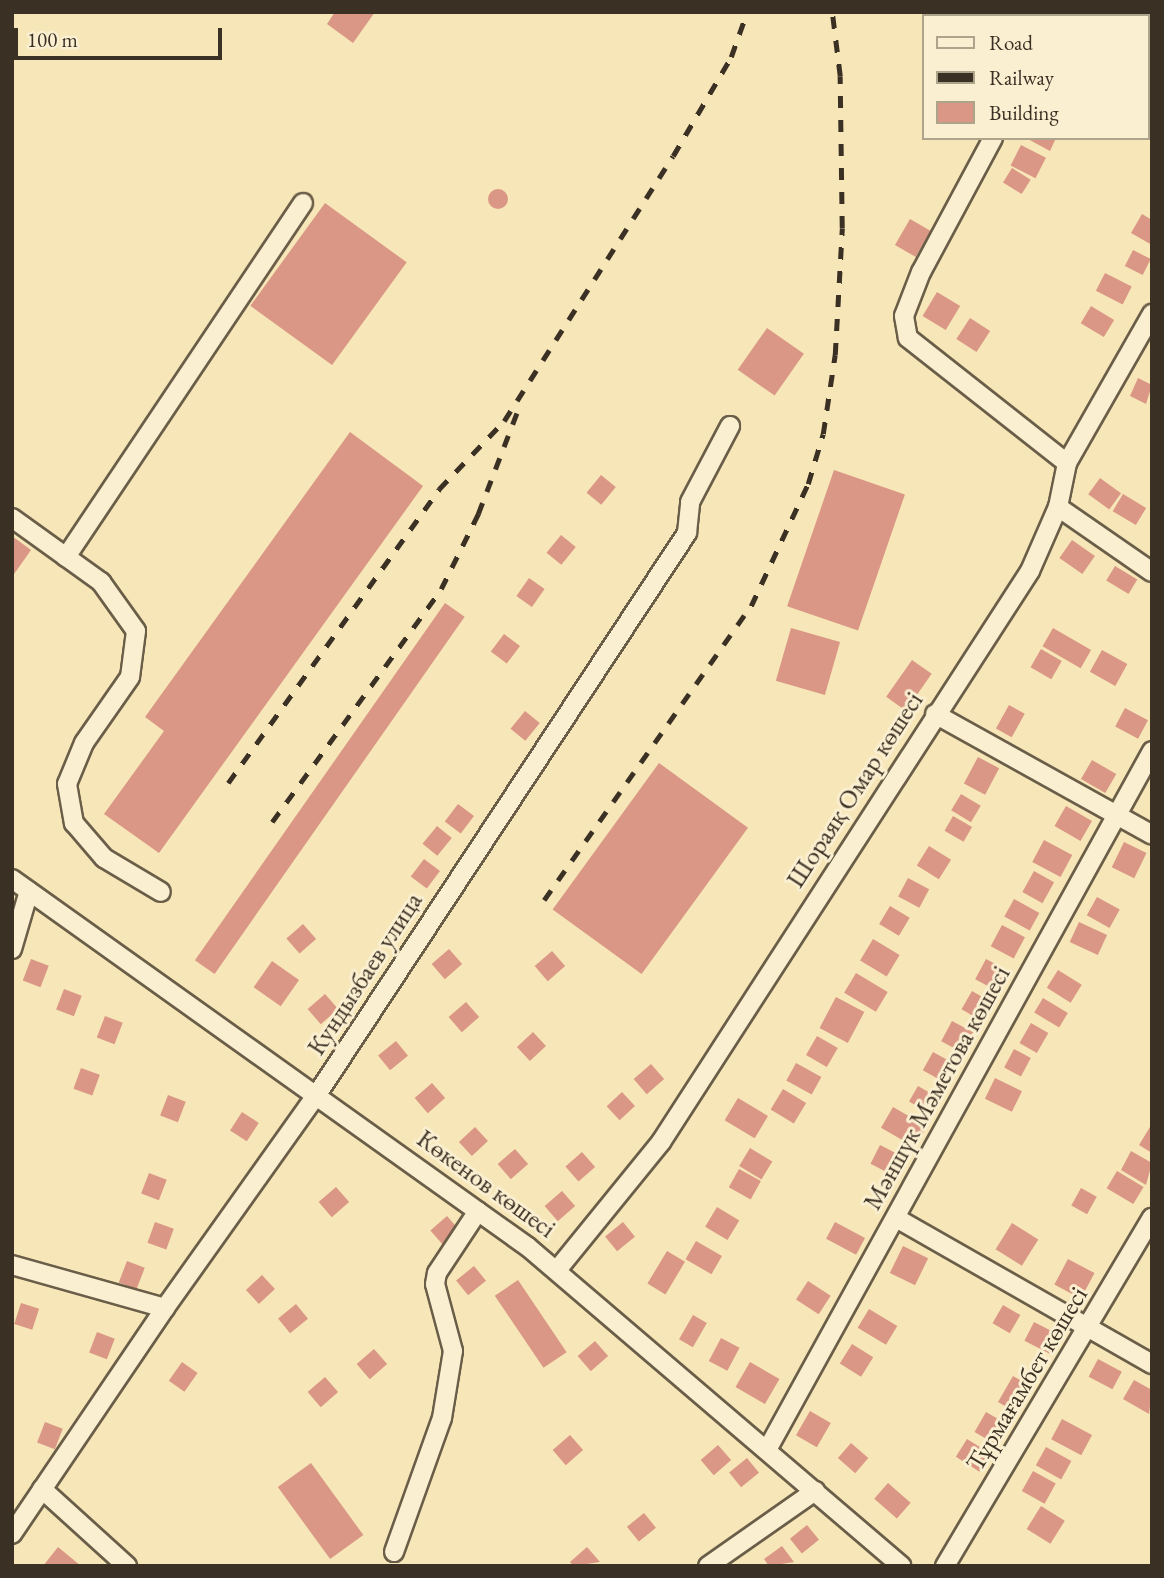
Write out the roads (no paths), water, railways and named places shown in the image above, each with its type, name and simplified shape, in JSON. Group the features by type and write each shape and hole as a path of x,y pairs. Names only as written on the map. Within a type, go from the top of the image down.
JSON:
{"street":[{"path":"992,140 921,272 904,316 908,338 1067,463"},
{"path":"66,557 303,203"},
{"name":"Шораяқ Омар көшесі","path":"557,1270 660,1142 934,714 1030,570 1058,507 1067,463 1152,314"},
{"name":"Кундызбаев улица","path":"12,1534 165,1308 318,1093 687,533 690,502 730,426"},
{"path":"1058,507 1152,572"},
{"path":"12,518 101,582 136,631 130,677 84,743 67,784 74,823 104,858 161,892"},
{"path":"934,714 1152,835"},
{"name":"Мәншүк Мәметова көшесі","path":"767,1450 1152,751"},
{"name":"Көкенов көшесі","path":"12,879 318,1093 557,1270 901,1566"},
{"path":"12,949 29,891"},
{"path":"394,1552 442,1418 453,1351 435,1284 437,1273 478,1211"},
{"path":"896,1218 1087,1330 1152,1364"},
{"name":"Тұрмағамбет көшесі","path":"945,1566 1152,1218"},
{"path":"12,1265 165,1308"},
{"path":"42,1489 127,1566"},
{"path":"708,1566 815,1491"}],"railway":[{"path":"228,783 439,489 504,421 673,156 731,57 747,12"},
{"path":"544,900 751,606 808,484 823,434 835,355 842,228 840,76 832,12"},
{"path":"272,822 441,589 478,514 518,410"}]}
